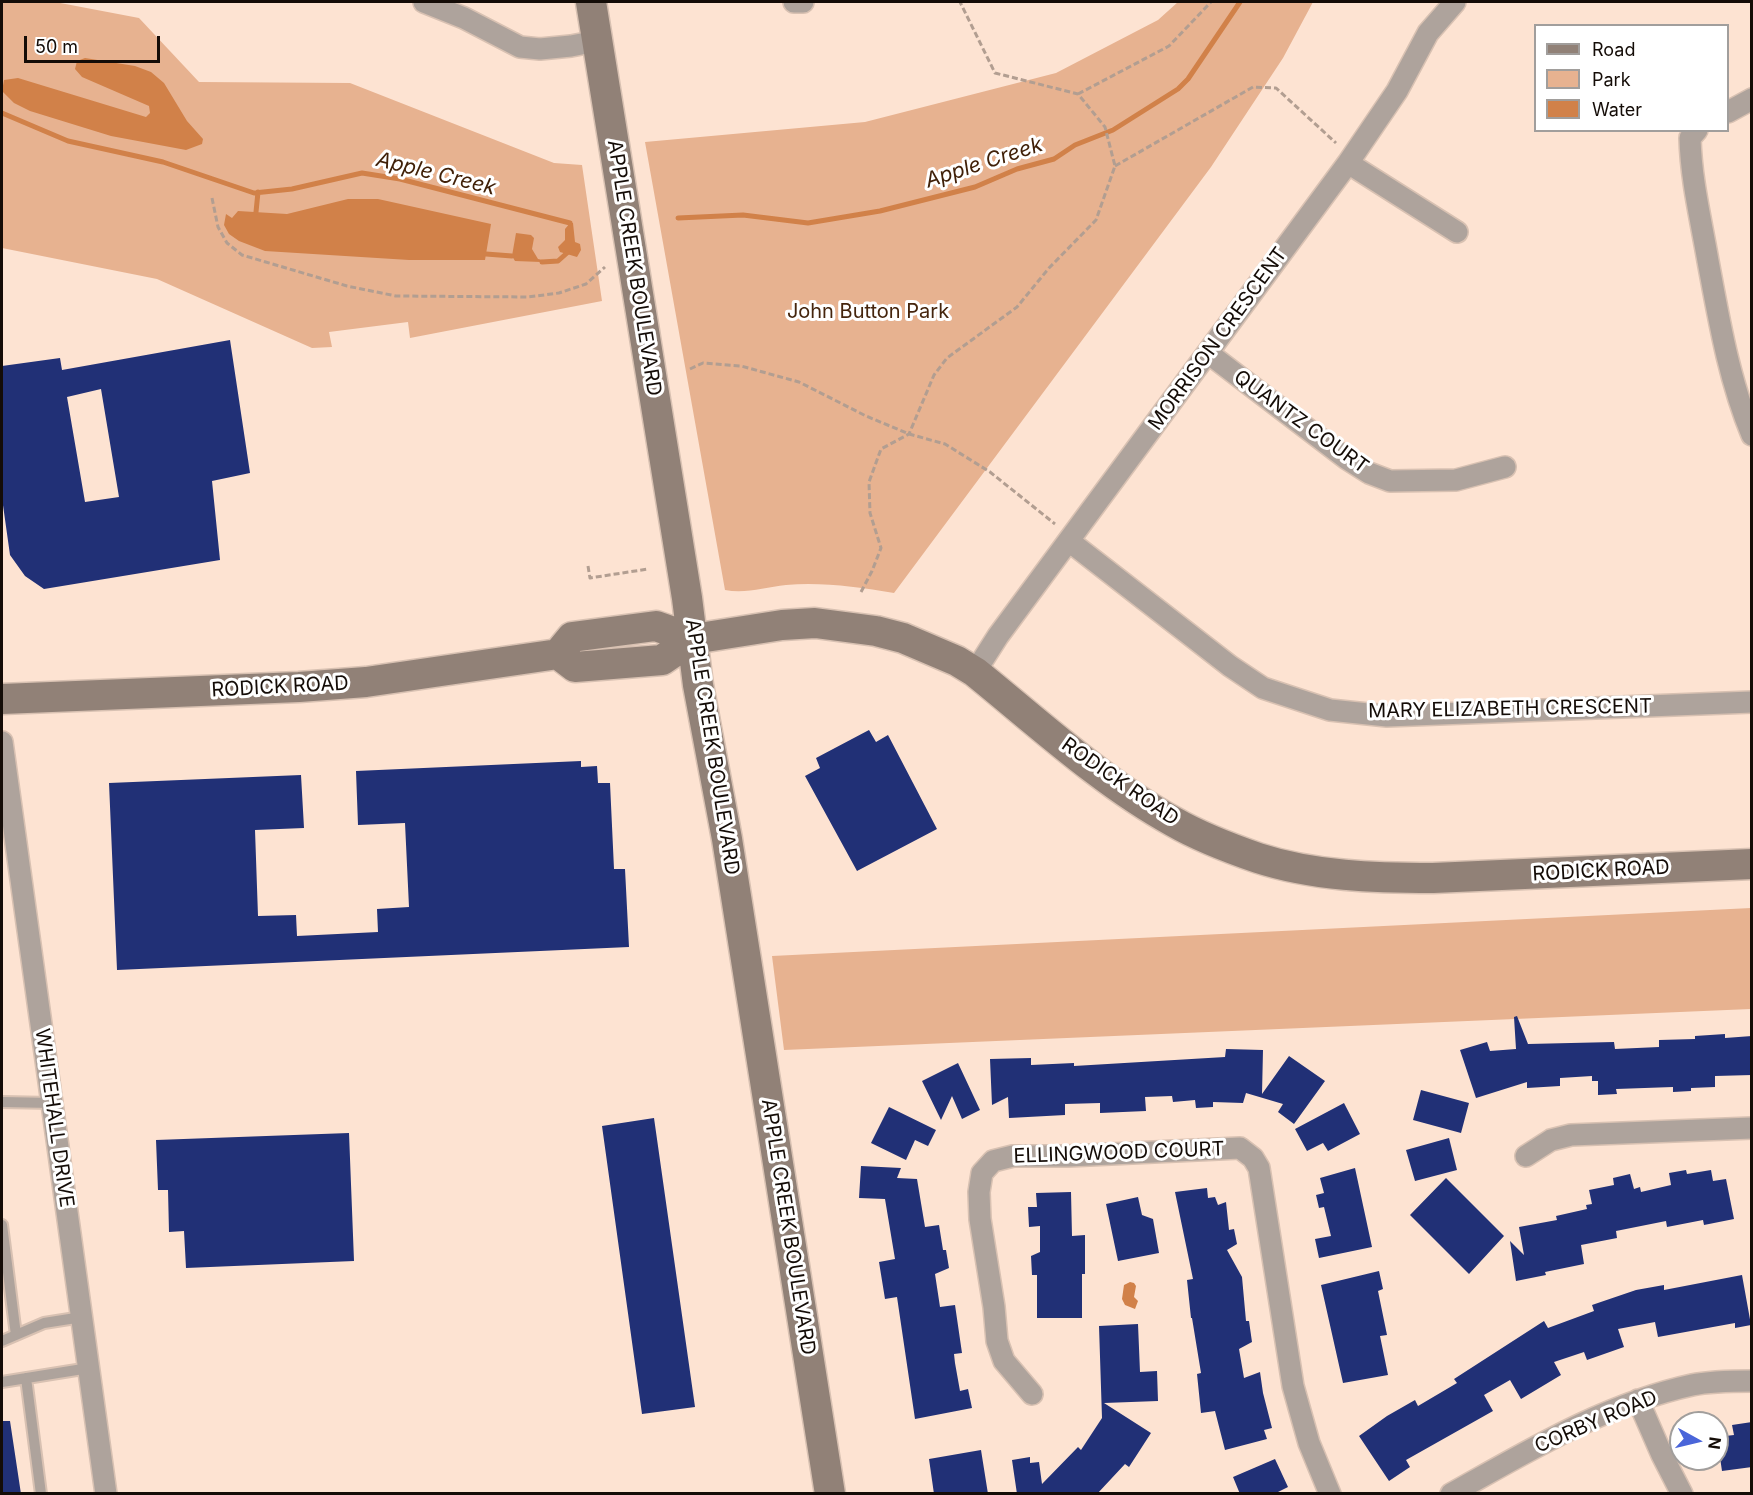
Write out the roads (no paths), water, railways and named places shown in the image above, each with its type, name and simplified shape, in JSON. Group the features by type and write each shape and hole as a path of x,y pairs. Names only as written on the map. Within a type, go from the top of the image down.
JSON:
{"main road":[{"name":"APPLE CREEK BOULEVARD","path":"591,2 693,639 698,685 727,839 830,1494"},
{"name":"RODICK ROAD","path":"2,699 366,682 558,654 572,637 656,626 693,639 815,622 876,631 903,638 957,661 975,672 1095,768 1174,823 1220,844 1259,858 1317,871 1380,878 1509,875 1752,864"}],"street":[{"path":"424,2 464,18 520,47 540,49 597,41"},
{"path":"794,2 804,2"},
{"name":"MORRISON CRESCENT","path":"975,672 998,636 1348,163 1397,91 1428,33 1455,2"},
{"path":"1729,111 1752,99"},
{"path":"1694,132 1690,138 1691,169 1718,321 1741,409 1752,435"},
{"path":"1348,163 1457,232"},
{"name":"QUANTZ COURT","path":"1208,353 1347,459 1369,473 1390,482 1456,480 1505,467"},
{"name":"MARY ELIZABETH CRESCENT","path":"1069,541 1230,666 1263,688 1330,710 1387,716 1752,702"},
{"name":"WHITEHALL DRIVE","path":"2,742 106,1494"},
{"path":"1526,1156 1551,1140 1571,1135 1752,1128"},
{"name":"ELLINGWOOD COURT","path":"1032,1394 1004,1362 997,1341 980,1219 979,1192 982,1173 993,1161 1013,1156 1068,1156 1240,1148 1253,1158 1259,1168 1293,1386 1309,1443 1330,1494"},
{"name":"CORBY ROAD","path":"1451,1494 1552,1438 1638,1400 1694,1384 1752,1381"},
{"path":"1638,1400 1682,1494"}],"lane":[{"path":"2,1102 52,1103"},
{"path":"2,1225 16,1335"},
{"path":"2,1341 44,1323 82,1317"},
{"path":"2,1382 89,1368"},
{"path":"26,1378 41,1494"}],"water":[{"path":"85,58 135,66 151,72 164,83 187,121 203,139 202,144 186,150 111,136 30,111 14,103 2,91 4,80 18,78 146,117 150,113 149,106 82,77 75,69 77,61"},
{"path":"348,199 378,199 491,224 485,260 409,260 265,251 239,241 229,234 224,225 226,214 232,218 238,211 287,214"},
{"path":"573,223 575,242 580,244 581,250 577,257 560,252 558,247 565,240 565,229"},
{"path":"516,233 531,235 534,238 532,249 538,259 543,260 541,262 515,261 512,256"},
{"path":"1130,1282 1136,1286 1134,1297 1138,1301 1135,1309 1125,1305 1122,1299 1124,1285"}],"waterway":[{"name":"Apple Creek","path":"678,218 743,215 808,223 880,211 975,187 1017,169 1054,159 1075,145 1113,130 1178,89 1188,79 1240,2"},
{"name":"Apple Creek","path":"2,113 68,141 163,162 254,193 292,189 362,173 400,179 570,223"},
{"name":"Apple Creek","path":"256,212 258,192"},
{"name":"Apple Creek","path":"542,262 558,261 567,253"},
{"name":"Apple Creek","path":"486,254 512,256"}],"park label":[{"name":"John Button Park","path":"868,312"}]}
